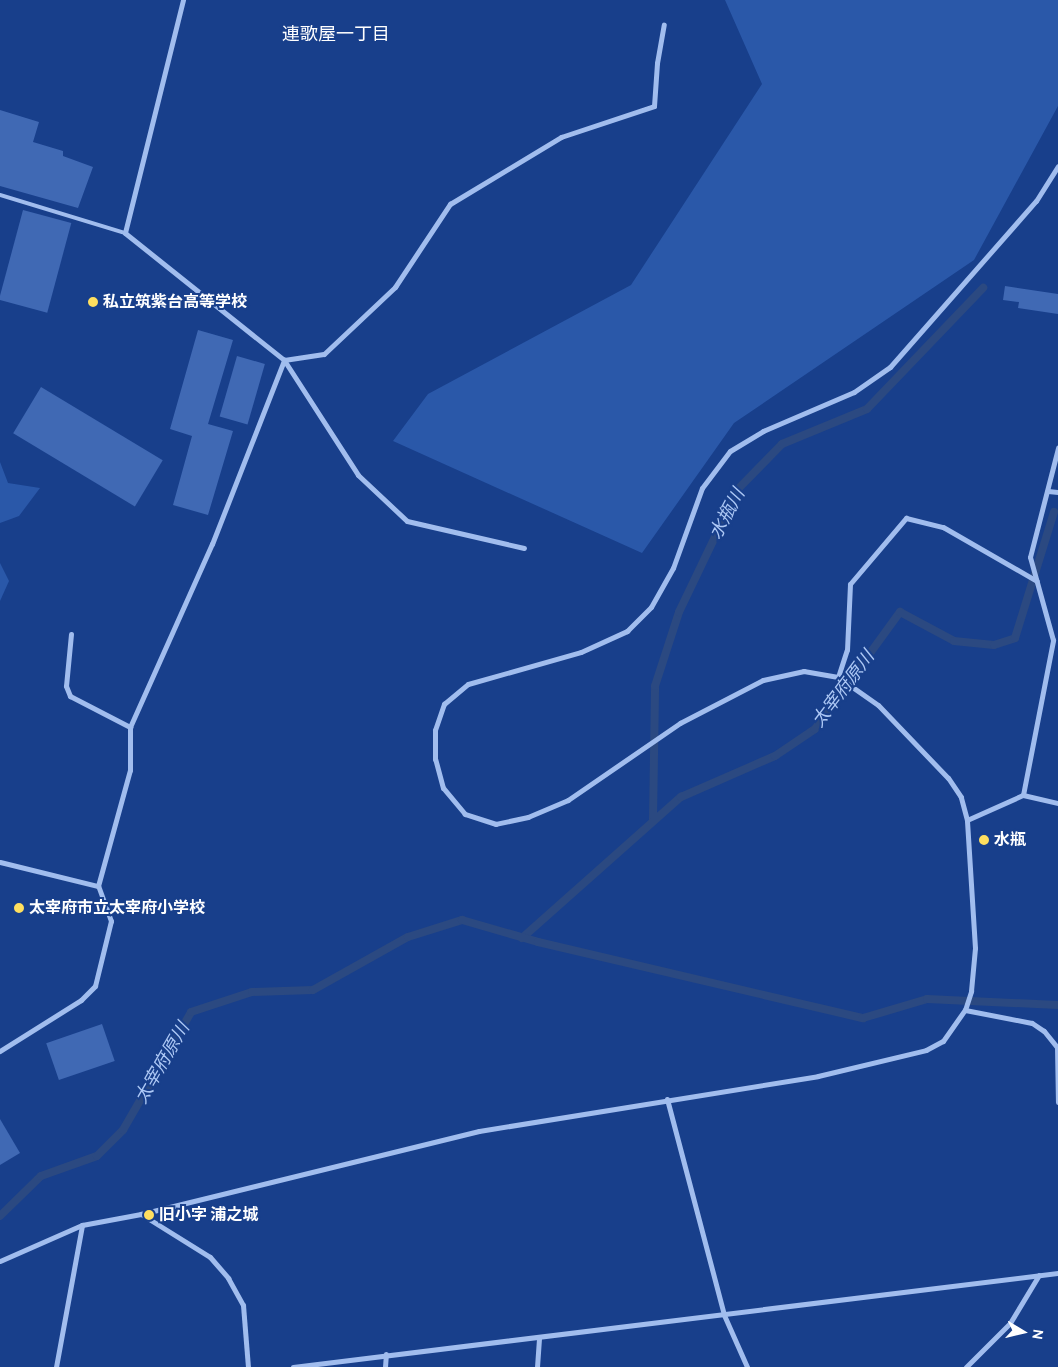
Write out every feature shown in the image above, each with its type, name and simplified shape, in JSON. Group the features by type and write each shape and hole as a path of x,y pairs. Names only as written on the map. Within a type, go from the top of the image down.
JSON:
{"street":[{"path":"182,0 125,233 284,360 358,475 407,520 524,548"},
{"path":"284,360 324,354 395,287 450,204 561,136 654,106 657,63 664,25"},
{"path":"0,1261 82,1224 141,1214 479,1131 818,1076 926,1050 942,1041 965,1010 971,991 976,948 967,820 961,798 948,778 878,705 838,676 804,672 763,680 680,723 568,800 528,817 496,824 465,814 443,788 435,759 435,730 444,704 468,684 581,652 627,632 651,607 673,568 702,488 730,452 763,430 854,392 890,367 1036,201 1058,166"},
{"path":"0,1051 81,1000 95,986 111,921 98,886 130,770 130,727 212,544 284,360"},
{"path":"1023,795 1052,640 1030,557 1058,448"},
{"path":"1048,491 1058,492"},
{"path":"838,676 847,650 850,584 906,518 943,526 1038,582"},
{"path":"71,634 66,686 70,696 130,727"},
{"path":"967,820 1023,795 1058,803"},
{"path":"0,862 98,886"},
{"path":"965,1010 1032,1023 1044,1031 1057,1047 1058,1102"},
{"path":"667,1099 724,1315 748,1367"},
{"path":"141,1214 210,1257 228,1278 243,1305 248,1367"},
{"path":"56,1367 82,1224"},
{"path":"293,1367 386,1354 539,1338 1058,1273"},
{"path":"966,1367 1010,1323 1039,1275"},
{"path":"537,1367 539,1338"},
{"path":"385,1367 386,1354"}],"lane":[{"path":"0,195 125,233"}],"shaded area":[{"path":"725,0 1058,0 1058,106 974,260 734,423 642,553 393,441 428,394 631,285 762,84"},
{"path":"0,462 8,483 40,488 19,516 0,523"},
{"path":"0,563 9,581 0,601"}],"building":[{"path":"0,110 39,122 33,142 63,151 63,156 93,167 78,208 0,186"},
{"path":"23,210 71,223 47,313 0,300"},
{"path":"1005,286 1058,294 1058,314 1018,308 1019,302 1003,300"},
{"path":"198,330 233,340 208,424 233,431 208,515 173,505 192,436 170,429"},
{"path":"237,356 265,364 248,425 220,417"},
{"path":"41,387 163,460 135,506 13,433"},
{"path":"102,1024 115,1061 59,1080 46,1043"},
{"path":"0,1119 20,1153 0,1165"}],"waterway":[{"name":"水瓶川","path":"653,819 655,686 679,612 738,489 782,444 867,409 983,288"},
{"name":"太宰府原川","path":"522,938 681,797 775,756 815,729 900,612 954,641 994,645 1015,638 1054,512"},
{"name":"太宰府原川","path":"0,1216 41,1176 97,1156 123,1130 191,1012 252,992 313,990 408,937 462,920 538,942 863,1018 927,999 1058,1005"}],"place":[{"name":"私立筑紫台高等学校","path":"93,302"},
{"name":"水瓶","path":"984,840"},
{"name":"太宰府市立太宰府小学校","path":"19,908"},
{"name":"旧小字 浦之城","path":"149,1215"}],"district":[{"name":"連歌屋一丁目","path":"336,34"}]}
